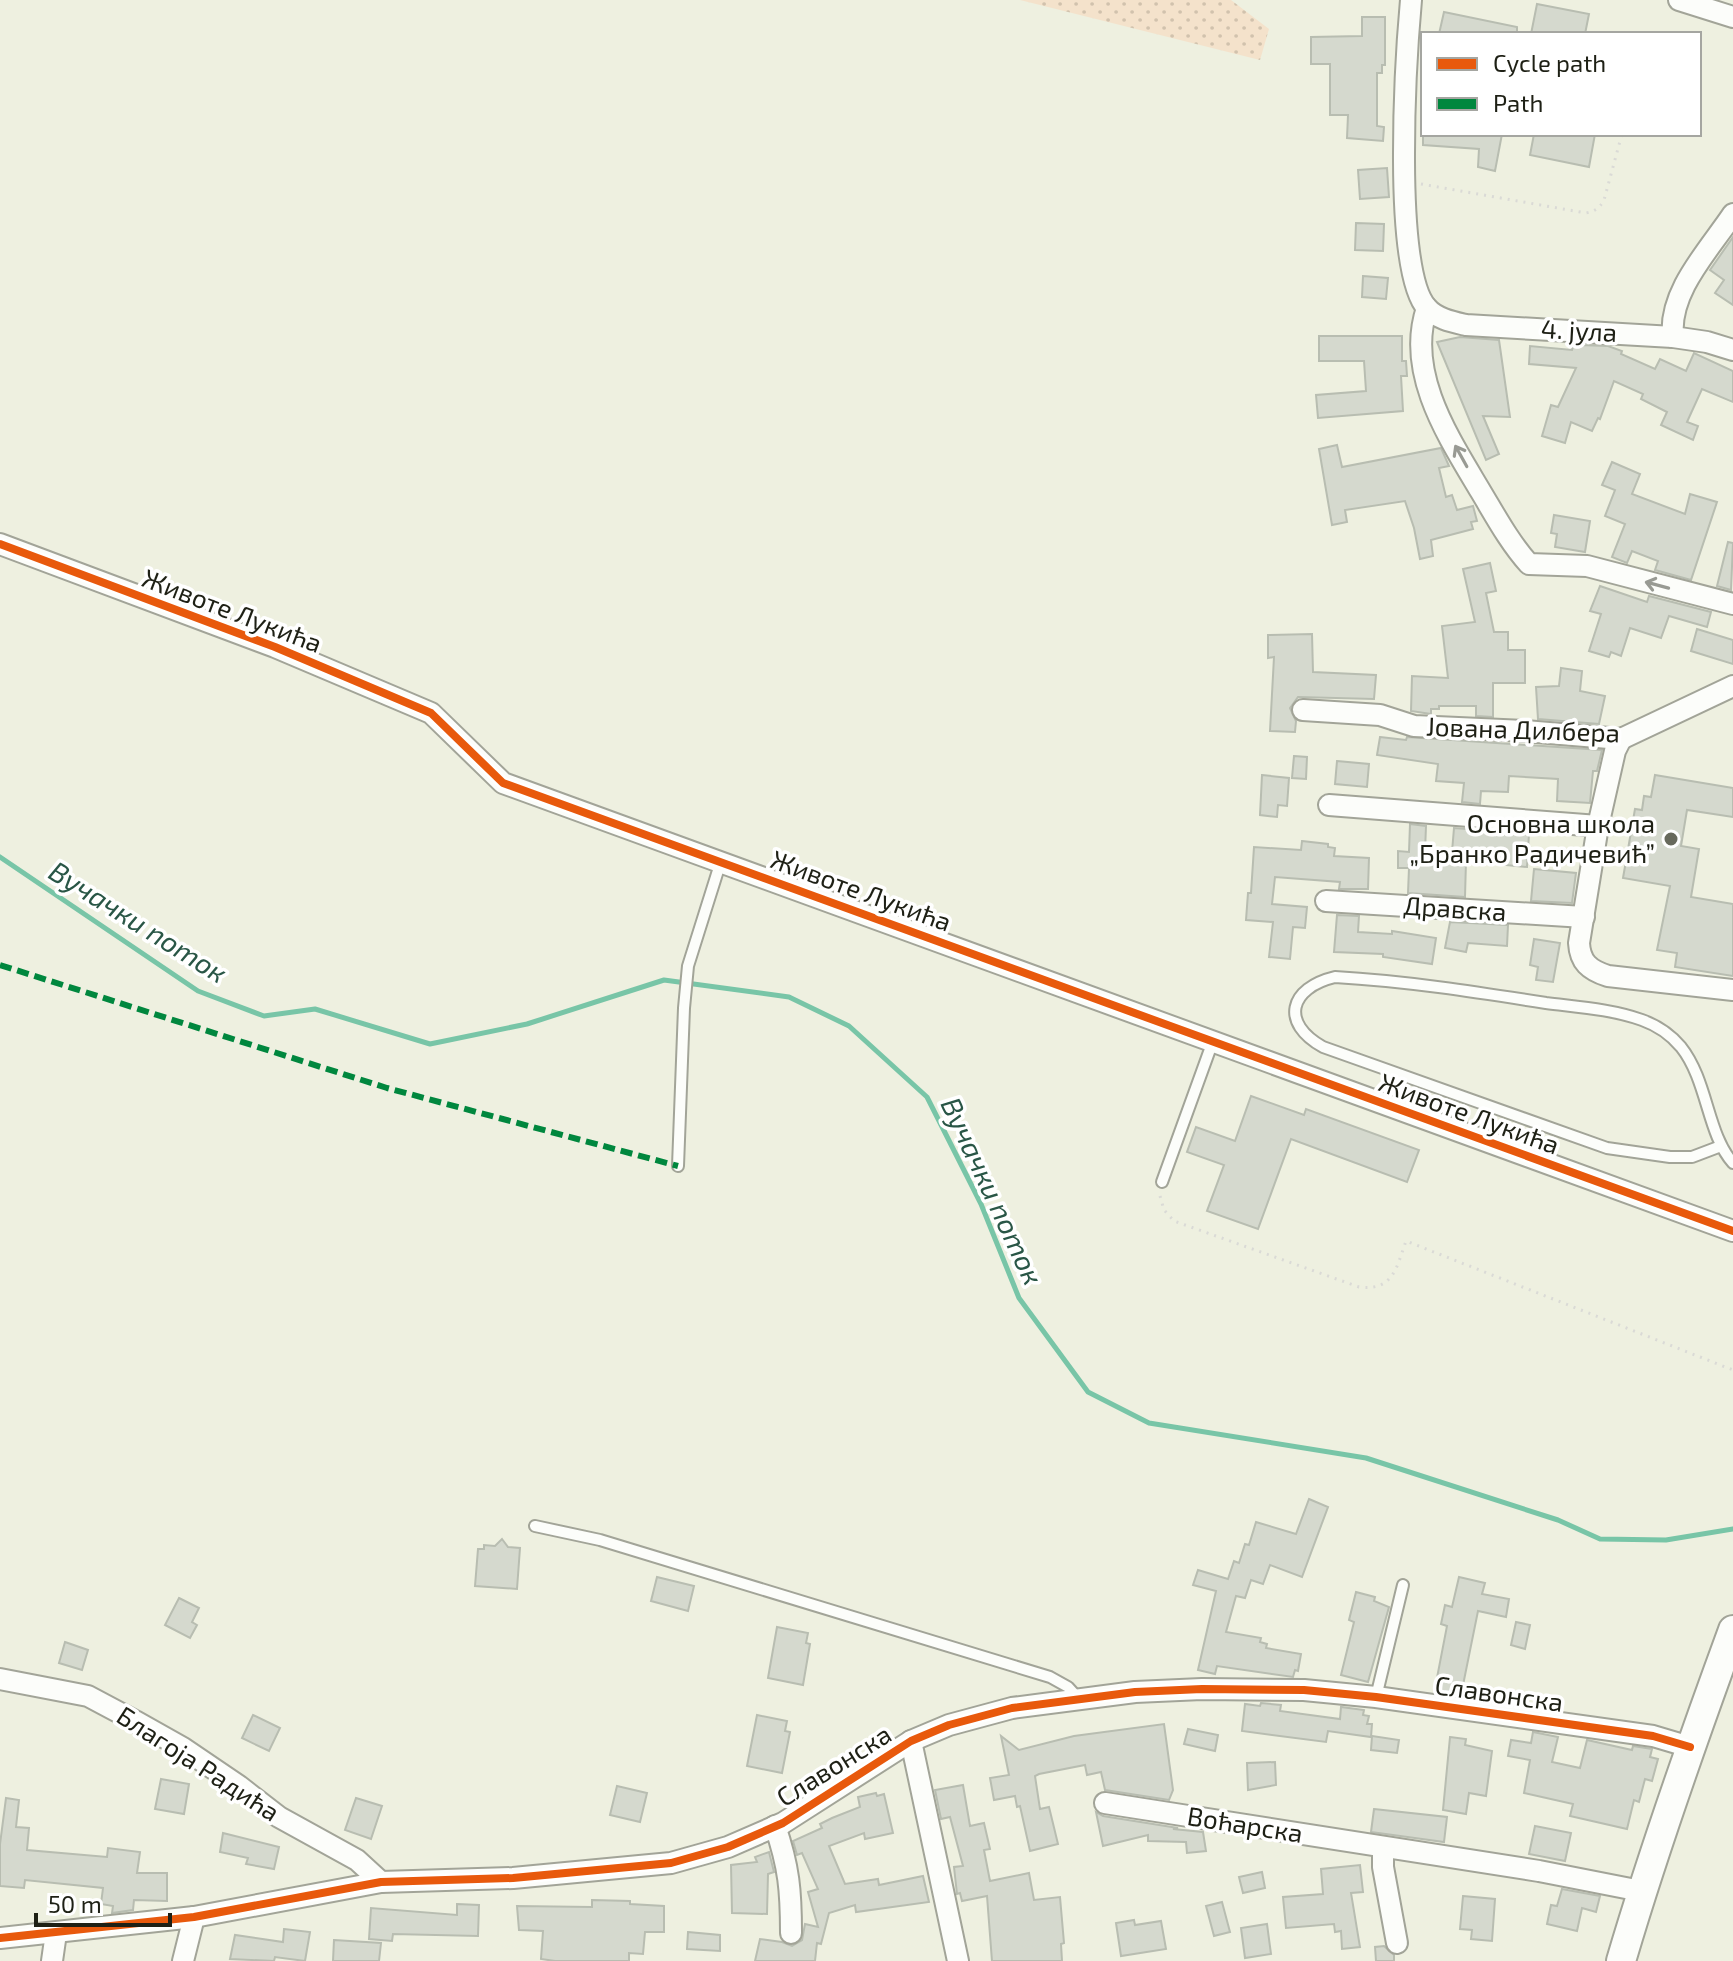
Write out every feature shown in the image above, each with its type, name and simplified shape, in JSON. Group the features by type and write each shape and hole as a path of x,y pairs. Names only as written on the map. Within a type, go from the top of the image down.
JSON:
{"main road":[{"path":"1621,1961 1641,1891 1733,1630"}],"street":[{"path":"1411,0 1403,104 1406,182 1414,283 1427,308 1420,328 1420,346 1434,409 1508,536 1529,564 1587,566 1733,604"},
{"path":"1679,0 1733,17"},
{"path":"1673,337 1671,320 1677,301 1733,214"},
{"name":"4. јула","path":"1427,308 1448,321 1466,325 1673,337 1733,350"},
{"name":"Животе Лукића","path":"0,544 275,647 431,713 503,783 1733,1231"},
{"name":"Јована Дилбера","path":"1303,710 1380,715 1414,726 1621,739 1733,686"},
{"path":"1621,739 1615,751 1598,826 1580,952 1592,971 1630,980 1733,990"},
{"path":"1329,805 1598,826"},
{"name":"Дравска","path":"1326,901 1584,917"},
{"name":"Благоја Радића","path":"0,1679 88,1696 183,1748 279,1817 357,1860 381,1882"},
{"name":"Славонска","path":"0,1938 194,1917 381,1882 513,1878 671,1863 728,1847 775,1826 911,1741 975,1716 1135,1692 1242,1688 1376,1697 1653,1736 1690,1747"},
{"path":"911,1741 958,1961"},
{"name":"Воћарска","path":"1105,1803 1539,1871 1641,1891"},
{"name":"Славонска","path":"775,1826 787,1863 791,1933"},
{"path":"1383,1847 1383,1867 1397,1943"},
{"path":"183,1961 194,1917"},
{"path":"52,1961 56,1933"}],"lane":[{"path":"678,1166 687,971 721,861"},
{"path":"1721,1146 1692,1157 1607,1148 1323,1047 1312,1041 1296,1024 1293,1013 1298,999 1306,991 1319,981 1335,977 1434,985 1610,1012 1642,1020 1663,1031 1681,1047 1707,1099 1721,1146 1733,1163"},
{"path":"1162,1182 1213,1041"},
{"path":"535,1526 600,1540 1050,1677 1068,1687 1080,1699"},
{"path":"1376,1697 1403,1585"}],"path":[{"path":"1406,182 1586,213 1599,209 1604,200 1621,136"},
{"path":"1162,1182 1159,1196 1164,1210 1174,1221 1359,1287 1380,1287 1387,1283 1397,1268 1406,1241 1733,1370"}],"shaded area":[{"path":"1020,0 1231,0 1269,29 1260,60"}],"building":[{"path":"1537,4 1589,14 1585,32 1531,32"},
{"path":"1444,12 1517,27 1517,32 1439,32"},
{"path":"1362,17 1385,17 1385,65 1382,65 1382,73 1377,73 1377,126 1384,127 1383,141 1347,138 1348,115 1330,115 1330,64 1311,64 1311,37 1362,36"},
{"path":"1423,136 1502,136 1495,171 1478,167 1479,149 1423,145"},
{"path":"1534,136 1595,136 1589,167 1530,155"},
{"path":"1387,168 1389,197 1360,199 1358,170"},
{"path":"1356,223 1384,224 1383,251 1355,250"},
{"path":"1733,237 1733,305 1715,293 1724,280 1710,270"},
{"path":"1363,276 1388,278 1386,299 1362,297"},
{"path":"1319,336 1402,336 1402,361 1406,361 1407,376 1401,376 1403,411 1318,418 1316,395 1366,391 1364,361 1319,361"},
{"path":"1460,337 1499,340 1510,417 1483,416 1499,454 1486,460 1437,342"},
{"path":"1530,346 1572,350 1573,346 1608,346 1655,369 1660,359 1686,371 1694,353 1733,371 1733,402 1702,389 1687,422 1698,426 1693,440 1661,425 1667,412 1641,399 1643,394 1614,381 1600,419 1592,431 1571,422 1565,443 1542,436 1551,405 1558,407 1576,368 1529,364"},
{"path":"1337,445 1342,467 1441,448 1449,466 1439,468 1446,497 1452,495 1457,510 1473,506 1477,521 1471,522 1473,529 1431,540 1433,556 1420,559 1405,501 1345,510 1347,522 1332,525 1319,449"},
{"path":"1612,462 1640,474 1632,494 1685,514 1690,494 1717,502 1691,580 1655,570 1658,561 1632,551 1627,563 1612,557 1625,524 1605,516 1615,490 1602,485"},
{"path":"1554,515 1590,521 1585,552 1555,547 1557,534 1551,533"},
{"path":"1728,542 1733,543 1731,590 1717,586"},
{"path":"1490,563 1496,591 1486,593 1494,632 1508,632 1508,650 1525,650 1525,683 1493,683 1493,717 1476,716 1476,706 1439,706 1439,709 1431,709 1431,714 1411,711 1412,676 1448,678 1442,626 1475,622 1463,569"},
{"path":"1600,586 1647,602 1649,596 1711,612 1707,627 1669,616 1661,638 1630,628 1621,656 1611,652 1609,657 1589,651 1601,614 1590,611"},
{"path":"1697,629 1733,640 1733,664 1691,651"},
{"path":"1312,634 1313,672 1376,675 1374,699 1298,697 1290,708 1296,721 1295,732 1270,731 1274,657 1268,658 1268,635"},
{"path":"1561,668 1582,671 1580,691 1605,696 1599,724 1538,719 1536,687 1559,686"},
{"path":"1380,737 1602,750 1597,771 1593,771 1590,803 1557,801 1558,779 1509,776 1508,792 1481,791 1480,804 1462,802 1464,783 1436,781 1438,764 1377,755"},
{"path":"1294,756 1307,757 1306,779 1292,778"},
{"path":"1337,761 1369,764 1367,787 1335,784"},
{"path":"1262,775 1289,778 1287,806 1278,805 1277,817 1260,815"},
{"path":"1655,775 1733,788 1733,817 1687,810 1681,846 1699,849 1691,897 1733,904 1733,976 1675,967 1677,953 1657,950 1670,886 1623,878 1635,809 1642,810 1644,796 1651,797"},
{"path":"1410,824 1426,826 1425,852 1452,852 1454,828 1529,834 1527,867 1466,861 1465,897 1408,893 1409,868 1398,868 1398,851 1409,852"},
{"path":"1302,841 1328,844 1328,847 1335,848 1334,856 1369,858 1368,889 1339,889 1340,882 1275,877 1272,904 1307,907 1305,928 1293,927 1290,959 1269,957 1273,922 1246,920 1254,847 1301,850"},
{"path":"1534,869 1576,873 1572,903 1531,901"},
{"path":"1337,915 1359,916 1358,932 1392,934 1392,931 1436,938 1432,964 1383,957 1383,954 1334,952"},
{"path":"1450,922 1508,925 1507,946 1468,943 1466,952 1445,948"},
{"path":"1534,939 1560,943 1553,982 1536,980 1538,967 1530,965"},
{"path":"1251,1096 1304,1115 1306,1109 1419,1150 1407,1182 1291,1139 1258,1229 1207,1211 1224,1165 1187,1152 1196,1127 1235,1141"},
{"path":"1309,1499 1328,1507 1302,1577 1270,1565 1263,1584 1251,1580 1245,1598 1236,1596 1226,1632 1261,1638 1260,1642 1267,1644 1266,1648 1301,1654 1298,1671 1295,1670 1293,1677 1217,1666 1215,1674 1198,1670 1216,1591 1193,1585 1198,1570 1228,1579 1234,1561 1239,1563 1245,1544 1249,1545 1256,1522 1296,1534"},
{"path":"502,1539 508,1547 520,1548 517,1589 475,1586 478,1549 484,1549 484,1545 495,1546"},
{"path":"657,1577 694,1586 688,1611 651,1601"},
{"path":"1459,1577 1485,1583 1482,1594 1509,1599 1506,1617 1478,1611 1461,1695 1440,1691 1441,1684 1436,1683 1447,1626 1441,1624 1445,1605 1452,1607"},
{"path":"1356,1592 1375,1597 1374,1601 1389,1607 1368,1682 1341,1675 1354,1622 1349,1620"},
{"path":"179,1598 199,1608 192,1622 197,1625 190,1638 165,1625"},
{"path":"1516,1622 1530,1625 1525,1649 1511,1645"},
{"path":"777,1627 808,1633 806,1643 810,1644 803,1685 768,1678"},
{"path":"65,1642 88,1650 82,1670 59,1663"},
{"path":"1261,1703 1281,1705 1280,1711 1340,1719 1341,1707 1364,1710 1363,1715 1369,1716 1367,1724 1372,1724 1371,1737 1328,1731 1326,1742 1242,1731 1245,1704 1260,1706"},
{"path":"253,1715 280,1728 269,1751 242,1738"},
{"path":"757,1715 787,1721 785,1731 790,1732 782,1773 747,1766"},
{"path":"1164,1724 1173,1790 1169,1800 1105,1790 1101,1772 1087,1775 1085,1765 1039,1774 1035,1776 1040,1809 1049,1807 1058,1844 1030,1851 1015,1796 994,1800 990,1778 1009,1775 1001,1736 1019,1750 1074,1736"},
{"path":"1188,1729 1218,1735 1215,1751 1184,1744"},
{"path":"1533,1732 1558,1737 1552,1762 1580,1768 1587,1740 1632,1750 1633,1746 1652,1749 1650,1757 1658,1759 1652,1781 1645,1779 1639,1802 1634,1800 1627,1829 1570,1816 1573,1804 1524,1793 1530,1760 1508,1756 1511,1740 1531,1743"},
{"path":"1372,1736 1399,1740 1397,1753 1371,1750"},
{"path":"1450,1737 1466,1739 1465,1745 1492,1751 1486,1796 1469,1793 1466,1814 1443,1810"},
{"path":"1275,1762 1276,1785 1248,1790 1247,1763"},
{"path":"161,1779 189,1784 184,1814 155,1809"},
{"path":"963,1785 970,1826 984,1823 990,1849 984,1850 990,1881 1029,1873 1034,1900 1060,1897 1064,1943 1061,1944 1062,1961 992,1961 987,1896 962,1901 960,1893 957,1894 954,1867 963,1866 950,1817 941,1819 935,1790"},
{"path":"617,1786 647,1793 640,1822 610,1815"},
{"path":"876,1793 877,1796 884,1794 893,1833 865,1839 864,1833 829,1846 845,1884 878,1879 879,1885 923,1876 929,1902 856,1912 855,1905 829,1913 821,1944 817,1943 815,1961 755,1961 760,1939 792,1946 802,1940 805,1924 818,1927 808,1892 818,1889 802,1853 797,1855 793,1841 822,1828 820,1824 860,1807 858,1797"},
{"path":"6,1798 19,1800 16,1827 29,1828 27,1850 107,1857 108,1848 140,1852 137,1873 167,1873 167,1901 134,1900 133,1910 112,1913 113,1906 101,1904 103,1888 25,1880 24,1888 0,1886 0,1844"},
{"path":"356,1798 382,1806 371,1839 345,1830"},
{"path":"1374,1809 1447,1817 1444,1842 1371,1832"},
{"path":"1096,1812 1103,1816 1203,1832 1206,1851 1187,1853 1186,1842 1148,1841 1148,1835 1103,1846"},
{"path":"1535,1826 1571,1833 1565,1861 1529,1854"},
{"path":"223,1833 279,1847 274,1869 246,1864 248,1858 220,1852"},
{"path":"769,1852 774,1872 768,1874 767,1914 732,1913 731,1865 757,1862 755,1857"},
{"path":"1360,1865 1363,1892 1351,1893 1360,1947 1342,1949 1341,1931 1335,1932 1334,1924 1286,1928 1283,1897 1323,1894 1321,1869"},
{"path":"1262,1872 1265,1888 1243,1893 1239,1877"},
{"path":"1562,1889 1600,1896 1596,1912 1582,1908 1577,1931 1547,1924 1551,1905 1557,1906"},
{"path":"1463,1896 1495,1899 1492,1941 1471,1939 1472,1930 1460,1929"},
{"path":"592,1900 664,1906 664,1932 645,1932 643,1954 629,1953 629,1961 555,1961 541,1959 543,1931 519,1930 517,1906 592,1907"},
{"path":"1222,1902 1230,1932 1214,1936 1206,1906"},
{"path":"457,1904 479,1905 478,1936 393,1934 392,1941 369,1939 371,1908 457,1915"},
{"path":"1134,1920 1135,1925 1161,1921 1166,1949 1121,1956 1116,1923"},
{"path":"1267,1924 1271,1954 1245,1958 1241,1928"},
{"path":"284,1929 310,1932 305,1961 275,1957 274,1961 230,1959 235,1935 283,1942"},
{"path":"688,1932 720,1935 720,1951 687,1949"},
{"path":"334,1940 381,1943 379,1961 333,1961"},
{"path":"1384,1946 1394,1955 1394,1961 1376,1961 1375,1947"}],"waterway":[{"name":"Вучачки поток","path":"0,857 198,991 264,1016 315,1009 430,1044 527,1024 664,980 789,997 849,1026 927,1097 981,1204 1019,1298 1088,1392 1149,1423 1366,1458 1558,1520 1600,1539 1666,1540 1733,1529"}],"marked path":[{"path":"0,965 387,1088 678,1166"}],"cycle path":[{"path":"0,544 275,647 431,713 503,783 1733,1231"},
{"path":"0,1938 194,1917 381,1882 513,1878 671,1863 728,1847 783,1823 911,1741 949,1725 1012,1708 1135,1692 1304,1690 1376,1697 1653,1736 1690,1747"}],"place":[{"name":"Основна школа „Бранко Радичевић”","path":"1671,839"}]}
